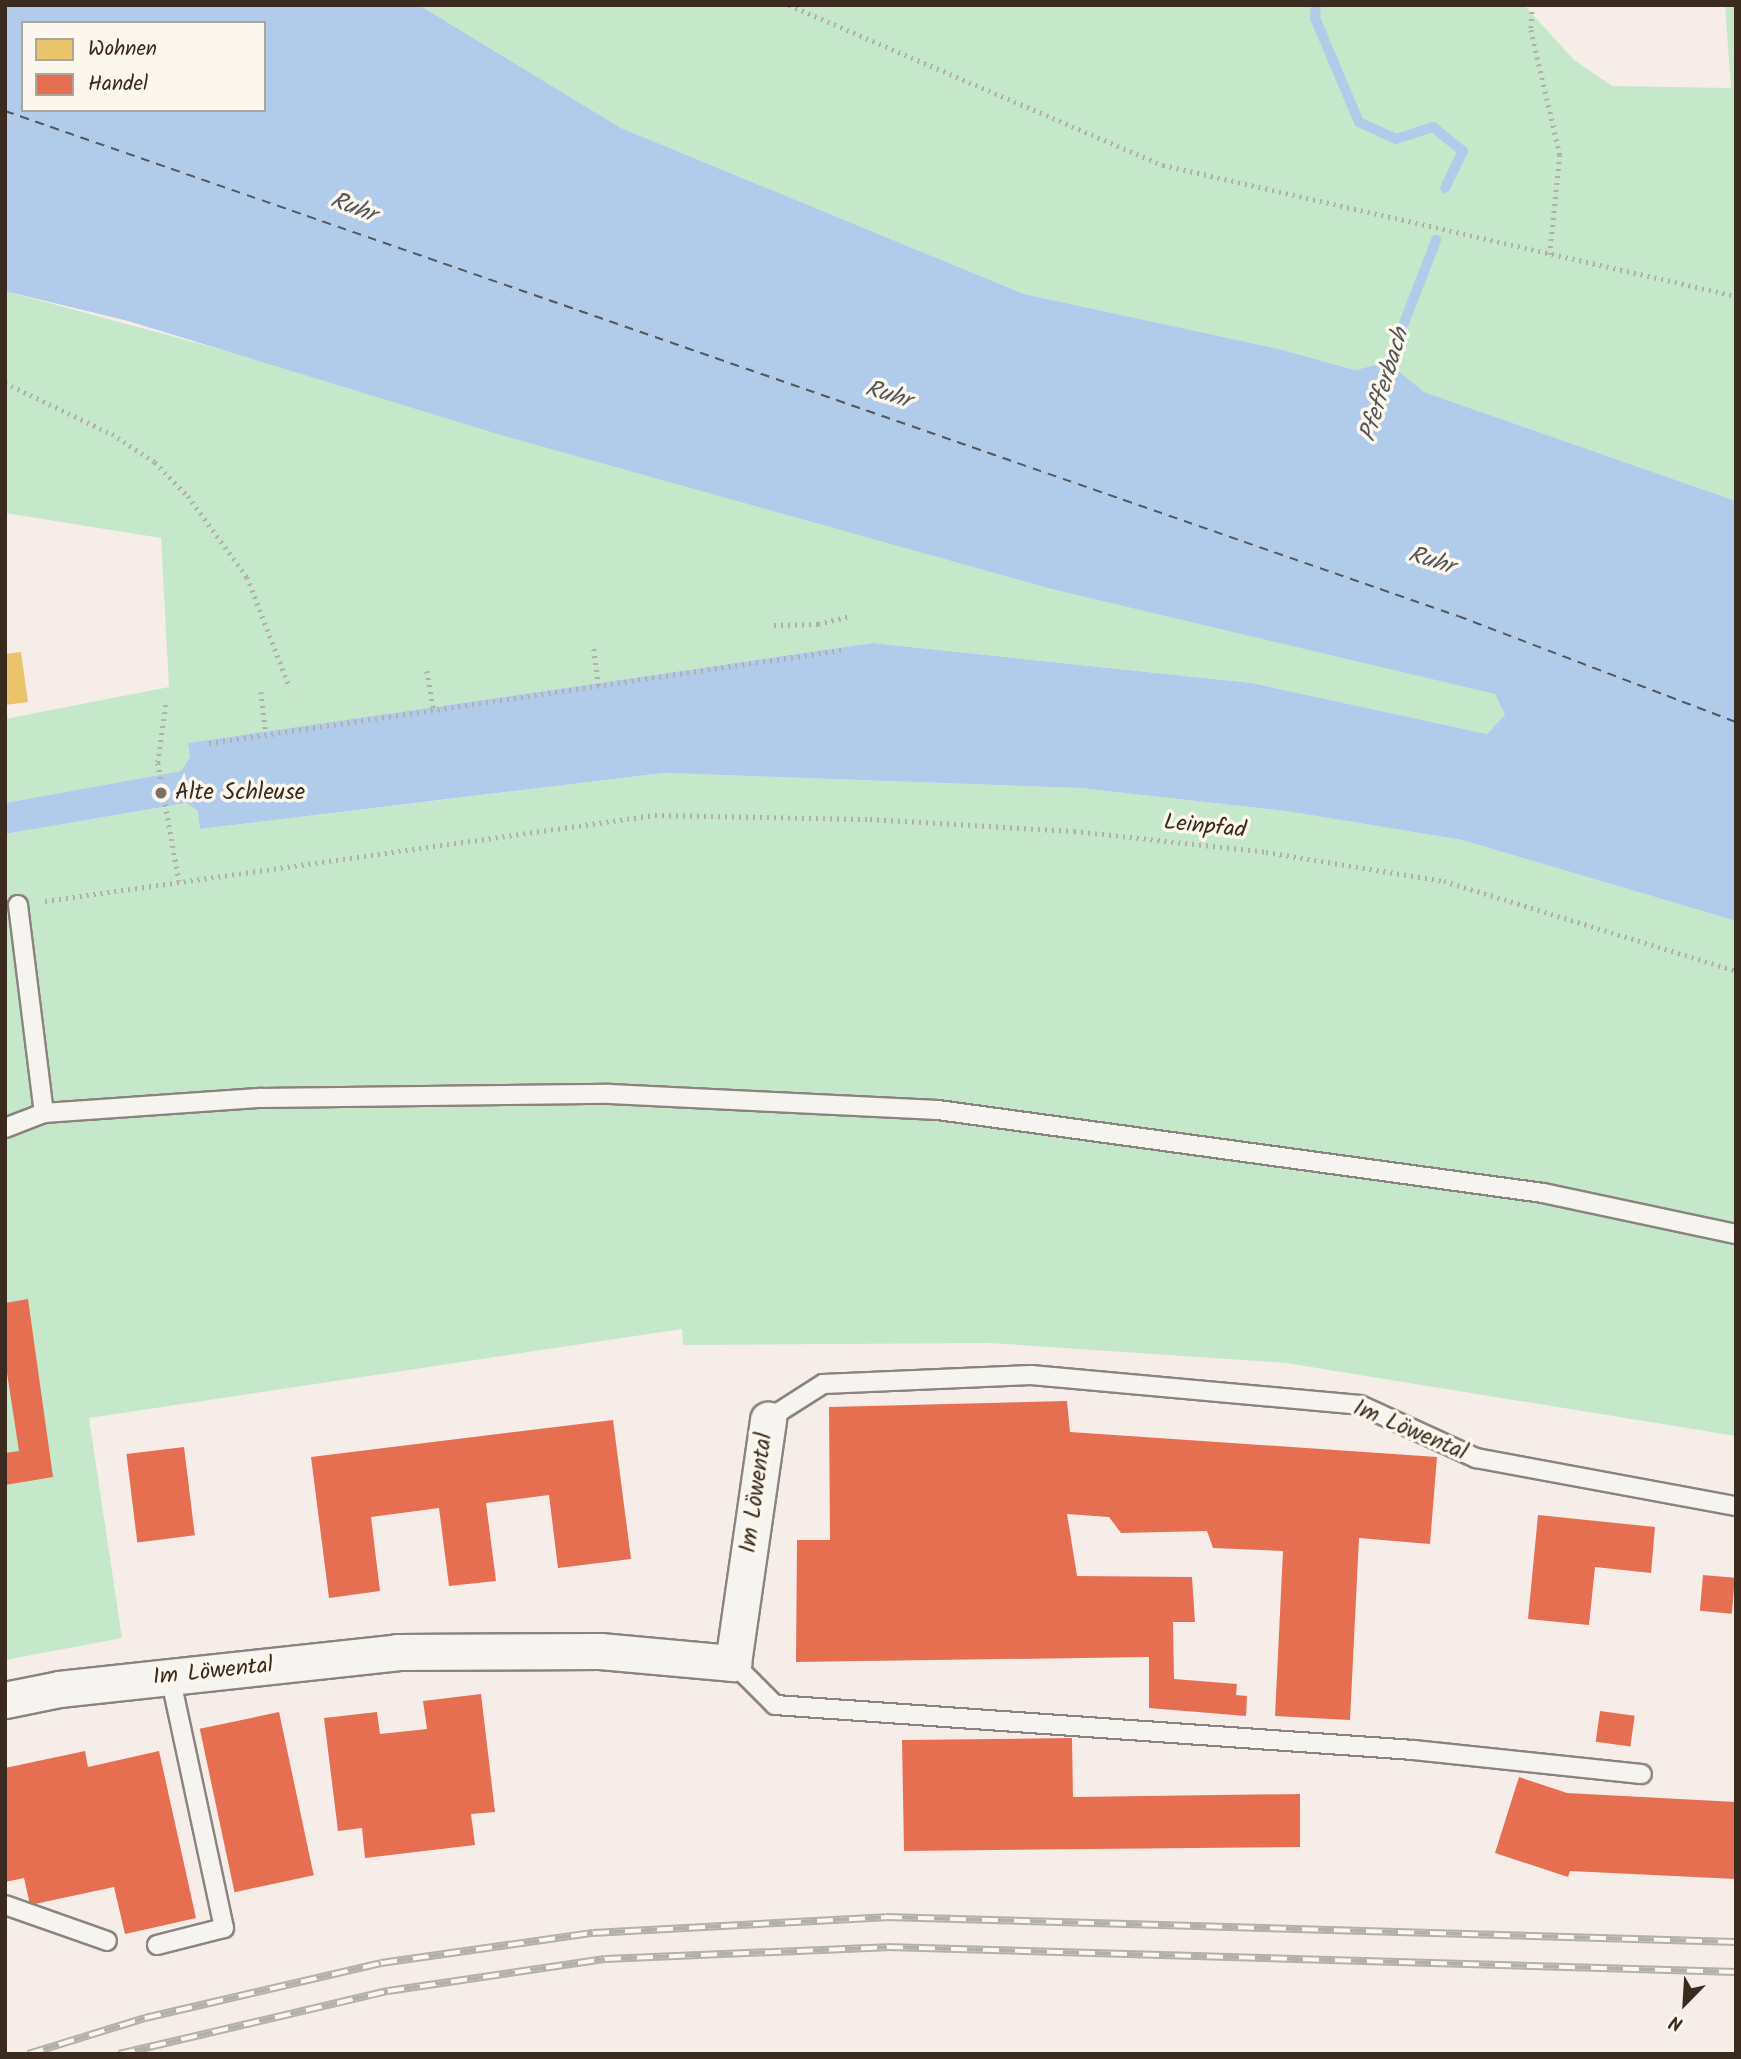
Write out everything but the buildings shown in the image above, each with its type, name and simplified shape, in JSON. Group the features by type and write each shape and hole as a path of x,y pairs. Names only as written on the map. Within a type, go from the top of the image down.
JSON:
{"street":[{"name":"Im Löwental","path":"5,1700 170,1676 410,1651 600,1651 733,1663 768,1419"}],"lane":[{"path":"18,905 44,1113"},
{"path":"5,1128 44,1113 261,1098 610,1094 938,1110 1543,1193 1736,1234"},
{"name":"Im Löwental","path":"768,1419 823,1384 1031,1375 1223,1392 1360,1405 1476,1458 1736,1506"},
{"path":"733,1663 775,1705 1413,1750 1642,1774"},
{"path":"157,1945 224,1927 170,1676"},
{"path":"5,1905 107,1941"}],"path":[{"path":"789,5 1163,165 1736,296"},
{"path":"1533,5 1531,30 1560,155 1550,254"},
{"path":"5,383 112,434 155,462 188,496 247,577 290,688"},
{"path":"774,625 818,624 850,616"},
{"path":"594,649 599,687"},
{"path":"209,743 841,650"},
{"path":"427,671 434,711"},
{"path":"261,692 266,734"},
{"path":"166,705 158,763 179,881"},
{"name":"Leinpfad","path":"18,905 654,815 870,819 1074,831 1266,852 1444,881 1736,971"}],"green space":[{"path":"419,5 1524,5 1574,60 1612,86 1731,88 1725,5 1736,5 1736,501 1424,392 1388,362 1355,370 1279,349 1024,294 621,128"},
{"path":"5,291 1495,694 1505,715 1487,734 1252,683 872,643 189,743 190,757 181,771 5,803 5,719 169,687 161,538 5,513"},
{"path":"664,773 1080,788 1286,811 1462,840 1736,921 1736,1436 1286,1363 991,1343 683,1345 682,1329 89,1418 122,1638 5,1660 5,834 186,803 198,811 201,829"}],"water":[{"name":"Ruhr","path":"5,5 419,5 621,128 1024,294 1279,349 1355,370 1388,362 1424,392 1736,501 1736,921 1462,840 1286,811 1080,788 664,773 200,829 198,811 186,803 5,834 5,803 181,771 190,757 188,743 872,643 1252,683 1487,734 1505,715 1495,694 1052,589 501,435 128,321 5,291"}],"waterway":[{"name":"Pfefferbach","path":"1316,5 1315,18 1359,122 1396,139 1433,127 1463,151 1445,188"},
{"name":"Pfefferbach","path":"1384,375 1436,240"}],"ferry route":[{"path":"5,111 1458,616 1736,722"}],"railway":[{"path":"28,2054 145,2018 381,1963 593,1933 886,1917 1736,1942"},
{"path":"119,2054 388,1991 605,1959 887,1947 1736,1972"}],"place":[{"name":"Alte Schleuse","path":"161,793"}]}
